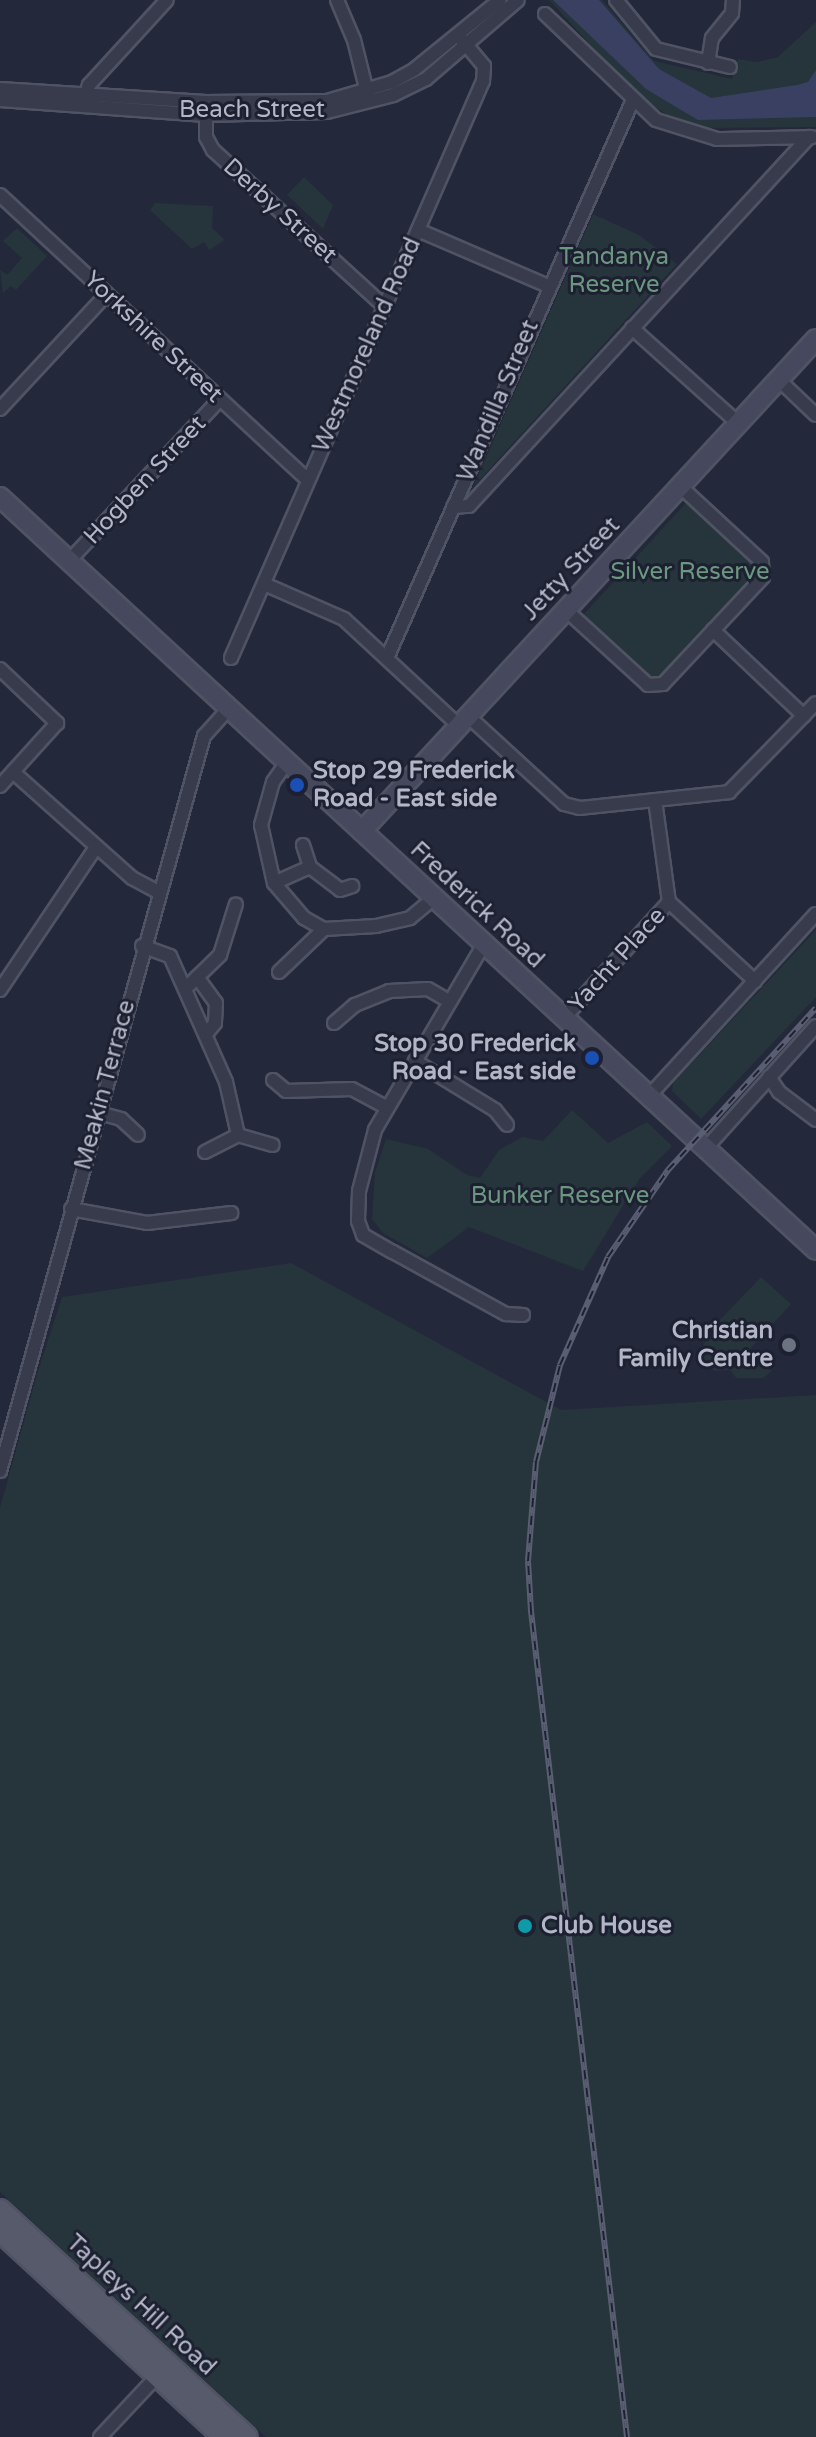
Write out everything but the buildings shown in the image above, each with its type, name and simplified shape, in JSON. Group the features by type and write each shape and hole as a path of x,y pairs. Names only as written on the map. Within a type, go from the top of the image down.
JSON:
{"main road":[{"name":"Jetty Street","path":"362,831 816,339"},
{"name":"Frederick Road","path":"3,507 69,561 816,1250"},
{"name":"Tapleys Hill Road","path":"0,2210 162,2370 224,2437"},
{"name":"Tapleys Hill Road","path":"0,2231 162,2370 247,2437"}],"street":[{"path":"84,99 167,0"},
{"path":"337,0 354,40 370,103"},
{"name":"Beach Street","path":"0,89 84,99 299,115 370,103 426,79 500,0"},
{"name":"Beach Street","path":"206,108 327,101 366,89 415,69 464,41 518,0"},
{"path":"616,0 656,49 730,67"},
{"path":"708,63 712,38 732,13 733,0"},
{"path":"545,14 632,102 665,124 717,139 813,137"},
{"name":"Westmoreland Road","path":"231,658 483,81 484,66 464,41"},
{"name":"Beach Street","path":"0,100 84,99"},
{"name":"Wandilla Street","path":"387,658 548,286 632,102"},
{"name":"Derby Street","path":"206,108 213,150 384,306"},
{"path":"453,507 469,506 813,137"},
{"name":"Yorkshire Street","path":"0,195 307,479"},
{"path":"418,230 548,286"},
{"path":"0,409 107,294"},
{"path":"632,328 738,423"},
{"path":"778,379 816,415"},
{"name":"Hogben Street","path":"69,561 220,399"},
{"path":"566,610 648,685 663,684 763,577 762,562 680,486"},
{"path":"264,584 344,619 564,804 580,808 738,787 816,703"},
{"path":"713,630 804,716"},
{"path":"0,669 57,723 0,786"},
{"name":"Meakin Terrace","path":"0,1471 142,946 204,736 229,708"},
{"path":"287,762 273,782 261,825 274,883 296,911 324,929 399,922 434,898"},
{"path":"13,772 96,847 158,892"},
{"path":"655,800 669,902 755,981"},
{"path":"303,845 310,867 340,890 352,886"},
{"path":"0,990 96,847"},
{"path":"274,883 310,867"},
{"name":"Yacht Place","path":"565,1017 669,902"},
{"path":"185,989 220,955 236,904"},
{"path":"649,1096 816,914"},
{"path":"279,972 324,929"},
{"path":"484,944 386,1107 359,1191 363,1235 506,1314 523,1315"},
{"path":"142,946 170,956 226,1082 238,1135"},
{"path":"197,977 216,1003 215,1023 206,1034"},
{"path":"334,1023 355,1005 389,991 428,989 449,1001"},
{"path":"706,1148 774,1081 816,1026"},
{"path":"415,1061 495,1110 507,1125"},
{"path":"273,1080 286,1091 352,1089 386,1107"},
{"path":"774,1081 779,1092 795,1101 816,1120"},
{"path":"99,1113 121,1119 138,1135"},
{"path":"205,1152 238,1135 273,1145"},
{"path":"71,1209 147,1223 231,1213"},
{"path":"100,2437 162,2370"}],"green space":[{"path":"549,0 602,0 654,61 732,79 738,59 757,62 778,57 816,22 816,127 688,128 638,96"},
{"path":"304,177 333,205 323,229 287,195"},
{"path":"155,203 213,206 212,228 225,240 209,250 204,242 192,249 150,210"},
{"name":"Tandanya Reserve","path":"593,214 639,235 677,264 473,487"},
{"path":"17,228 47,256 16,290 11,286 3,293 0,270 7,275 22,258 3,241"},
{"name":"Silver Reserve","path":"687,502 755,564 755,574 659,677 651,678 583,615"},
{"path":"816,930 816,997 701,1119 672,1091 673,1083"},
{"name":"Bunker Reserve","path":"572,1110 608,1143 647,1122 672,1146 640,1178 583,1271 469,1227 427,1258 383,1233 372,1219 375,1172 386,1139 428,1149 467,1175 480,1178 499,1150 522,1137 543,1141"},
{"path":"291,1263 561,1410 816,1395 816,2437 266,2437 0,2192 0,1508 37,1374 62,1297"},
{"path":"761,1277 791,1304 749,1350 772,1371 763,1378 736,1378 730,1370 715,1371 700,1351 714,1326"}],"water":[{"path":"553,0 599,0 659,69 711,98 797,85 808,82 816,70 816,117 698,120 646,89"}],"railway":[{"path":"627,2437 531,1611 528,1561 536,1462 560,1365 608,1257 668,1170 816,1008"}],"place":[{"name":"Stop 29 Frederick Road - East side","path":"297,785"},
{"name":"Stop 30 Frederick Road - East side","path":"592,1058"},
{"name":"Christian Family Centre","path":"789,1345"},
{"name":"Club House","path":"525,1926"}]}
